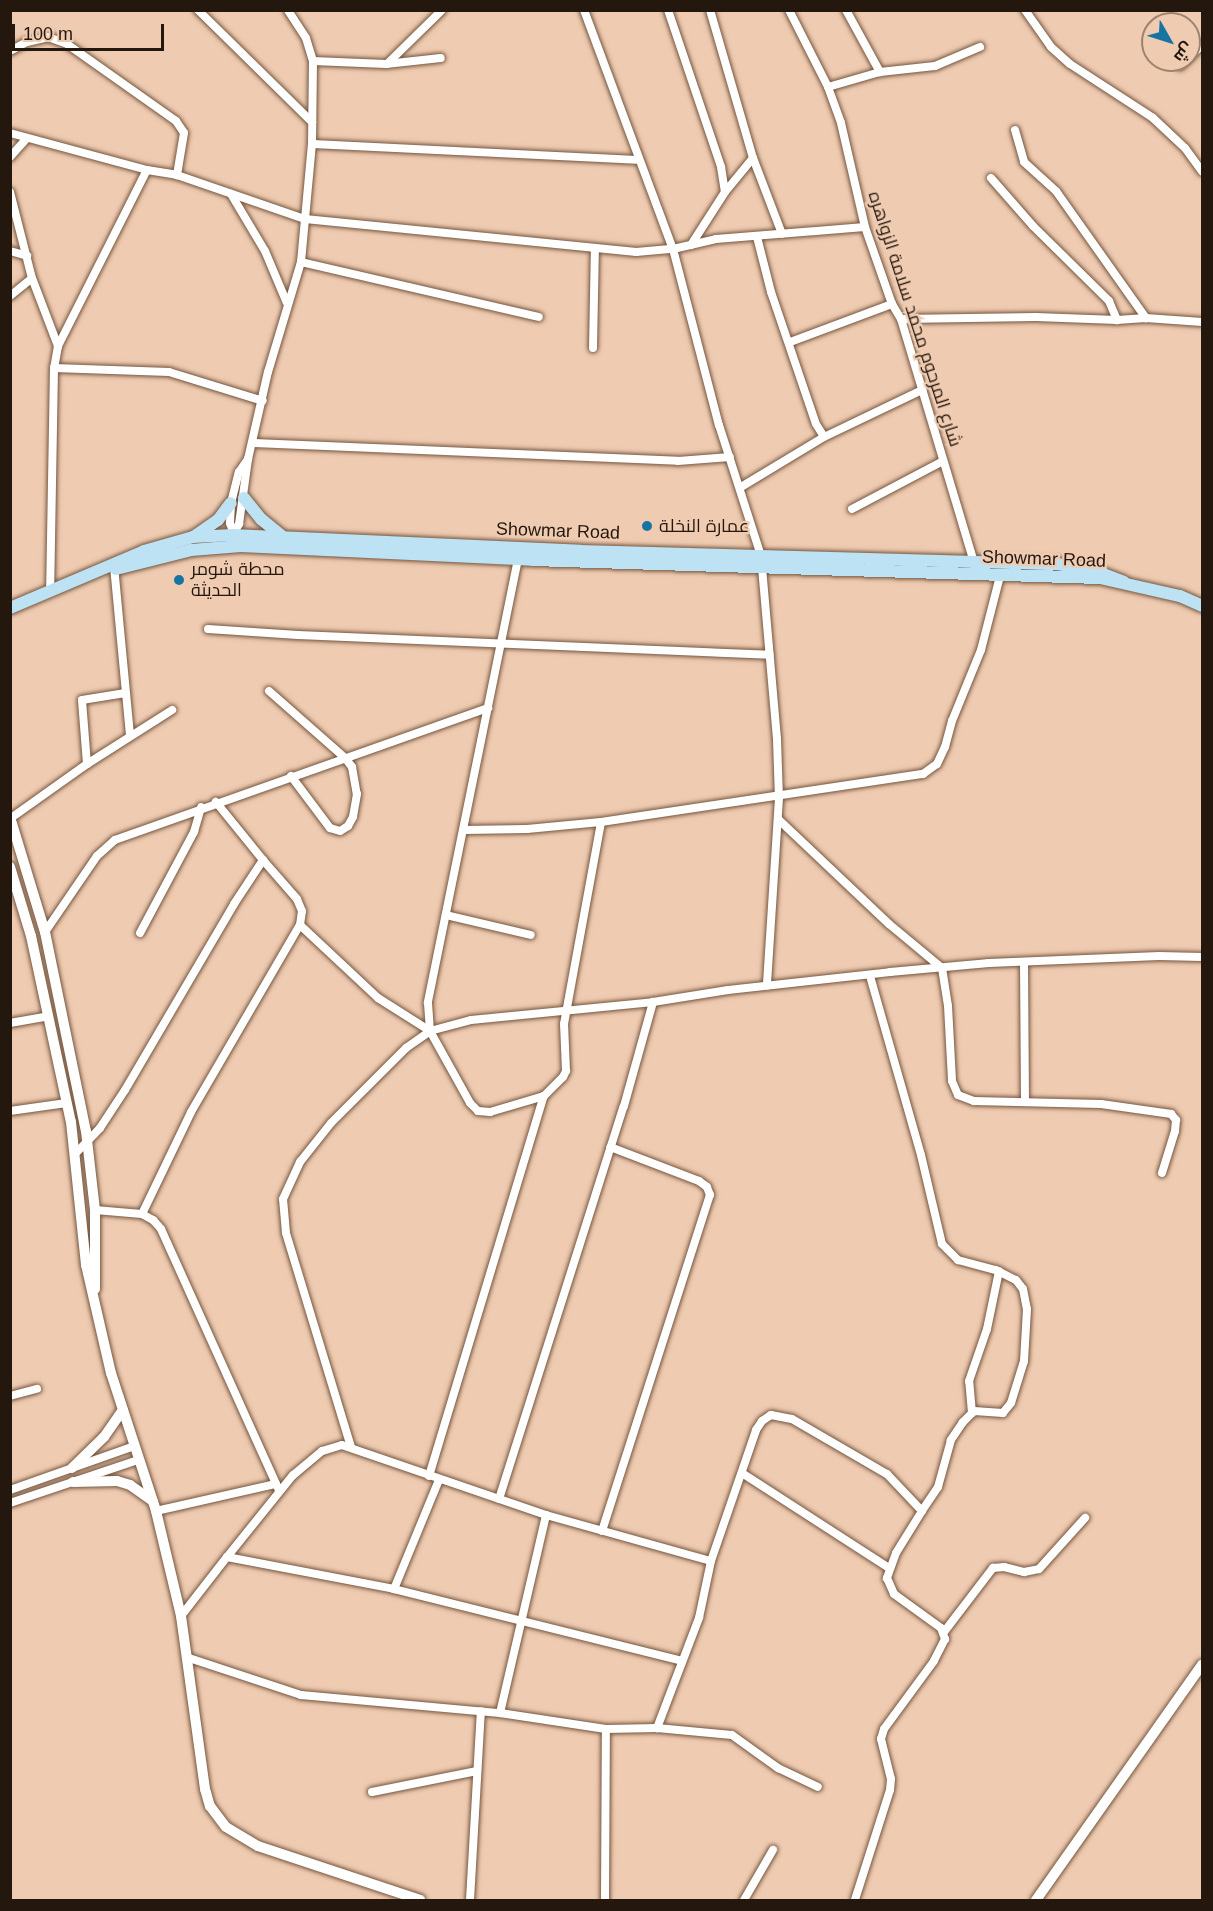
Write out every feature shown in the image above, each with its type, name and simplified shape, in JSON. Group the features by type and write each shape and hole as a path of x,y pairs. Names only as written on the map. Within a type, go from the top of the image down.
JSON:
{"main road":[{"path":"244,498 256,514 281,535"},
{"path":"193,537 218,520 231,503"},
{"name":"Showmar Road","path":"10,608 110,567 193,537 233,535 281,535 762,561 975,568 1079,566 1124,582"},
{"name":"Showmar Road","path":"110,567 179,552 241,546 518,559 762,561"},
{"name":"Showmar Road","path":"975,568 999,576 1100,578 1180,596 1203,606"}],"street":[{"path":"198,10 312,122"},
{"path":"241,546 233,535 230,523 231,503 239,472 248,459 254,443 287,303 301,262 312,144 314,61 306,38 288,10"},
{"path":"386,64 442,10"},
{"path":"584,10 673,249 730,457 762,561 777,739 779,798 767,986"},
{"path":"668,10 721,167 725,192"},
{"path":"711,10 753,158 782,234"},
{"name":"شارع المرحوم محمد سلامة الزواهره","path":"789,10 828,87 841,123 865,227 892,304 901,319 975,568"},
{"path":"846,10 880,72"},
{"path":"1025,10 1052,47 1070,64 1154,118 1185,148 1203,171"},
{"path":"10,51 27,42 48,37 67,44 176,121 184,133 177,175"},
{"path":"828,87 880,72 934,66 980,47"},
{"path":"314,61 386,64 441,58"},
{"path":"1016,130 1024,162 1056,190 1146,318"},
{"path":"10,133 147,170 177,175 305,219 636,252 673,249 716,239 865,227"},
{"path":"10,157 27,138"},
{"path":"312,144 638,160"},
{"path":"691,245 725,192 753,158"},
{"path":"50,591 54,368 57,346 147,170"},
{"path":"991,178 1034,226 1109,300 1118,320"},
{"path":"10,192 32,278 57,346"},
{"path":"231,194 265,251 287,303"},
{"path":"757,237 771,292 790,342 816,424 824,437"},
{"path":"592,348 595,248"},
{"path":"10,251 27,256"},
{"path":"301,262 539,317"},
{"path":"10,296 32,278"},
{"path":"790,342 892,304"},
{"path":"901,319 1036,317 1118,320 1146,318 1203,322"},
{"path":"54,368 170,372 263,401"},
{"path":"741,487 824,437 922,390"},
{"path":"254,443 678,461 730,457"},
{"path":"220,547 233,535 239,524 248,459"},
{"path":"852,509 943,461"},
{"path":"518,559 428,1003 430,1031 470,1103 478,1111 490,1112 544,1096 557,1085 566,1071 562,1040 566,1011 601,822"},
{"path":"110,567 130,735"},
{"path":"464,830 517,830 601,822 779,798 923,774 937,764 981,650 999,576"},
{"path":"208,628 298,635 770,656"},
{"path":"269,691 346,759 355,774 357,794 353,817 344,829 334,830 326,824 291,776"},
{"path":"87,764 82,700 125,693"},
{"path":"45,932 92,863 109,844 130,832 488,708"},
{"path":"94,1301 95,1210 87,1144 45,932 11,817 130,735 172,710"},
{"path":"142,1214 191,1112 300,925 301,907 216,802"},
{"path":"140,933 194,832 201,807"},
{"path":"779,820 889,924 942,968 946,988 952,1081 960,1097 974,1101 1101,1104 1171,1114 1176,1120 1175,1131 1162,1173"},
{"path":"75,1154 87,1144 125,1090 234,904 263,860"},
{"path":"10,867 31,936 66,1103 75,1154 86,1265 111,1373 154,1506 181,1616 189,1658 205,1789 215,1816 234,1833 258,1846 420,1900"},
{"path":"446,915 531,935"},
{"path":"300,925 378,998 430,1031"},
{"path":"351,1447 286,1233 283,1199 300,1162 331,1124 406,1048 430,1031 471,1020 653,1002 767,986 942,968 1159,956 1203,957"},
{"path":"1024,962 1025,1101"},
{"path":"870,976 921,1155 942,1244 958,1260 999,1271 1016,1280 1025,1295 1027,1309 1024,1361 1007,1411 997,1414 978,1411 972,1413 951,1440 938,1487 889,1568 889,1588 894,1594 944,1632"},
{"path":"500,1499 653,1002"},
{"path":"10,1023 48,1016"},
{"path":"429,1476 544,1096"},
{"path":"10,1111 66,1103"},
{"path":"603,1531 710,1195 707,1187 699,1181 610,1147"},
{"path":"95,1210 142,1214 153,1220 161,1229 278,1487"},
{"path":"972,1413 969,1382 981,1348 999,1271"},
{"path":"10,1396 37,1389"},
{"path":"72,1468 104,1437 123,1410"},
{"path":"657,1728 699,1618 711,1561 759,1424 771,1415 783,1415 887,1474 922,1511"},
{"path":"181,1616 278,1487 322,1451 342,1445 546,1515 711,1561"},
{"path":"10,1490 134,1446"},
{"path":"10,1503 138,1460"},
{"path":"742,1473 889,1568"},
{"path":"394,1589 439,1480"},
{"path":"73,1482 117,1481 130,1485 154,1506 278,1487"},
{"path":"500,1713 546,1515"},
{"path":"855,1900 890,1790 891,1779 881,1739 884,1729 934,1661 941,1649 944,1632 993,1568 1004,1567 1024,1572 1039,1569 1085,1518"},
{"path":"227,1557 394,1589 682,1661"},
{"path":"189,1658 301,1695 500,1713 606,1729 657,1728 732,1735 778,1768 818,1787"},
{"path":"1036,1900 1203,1665"},
{"path":"470,1900 481,1712"},
{"path":"605,1900 606,1729"},
{"path":"372,1792 477,1771"},
{"path":"744,1900 773,1850"}],"place":[{"name":"عمارة النخلة","path":"647,526"},
{"name":"محطة شومر الحديثة","path":"179,580"}]}
